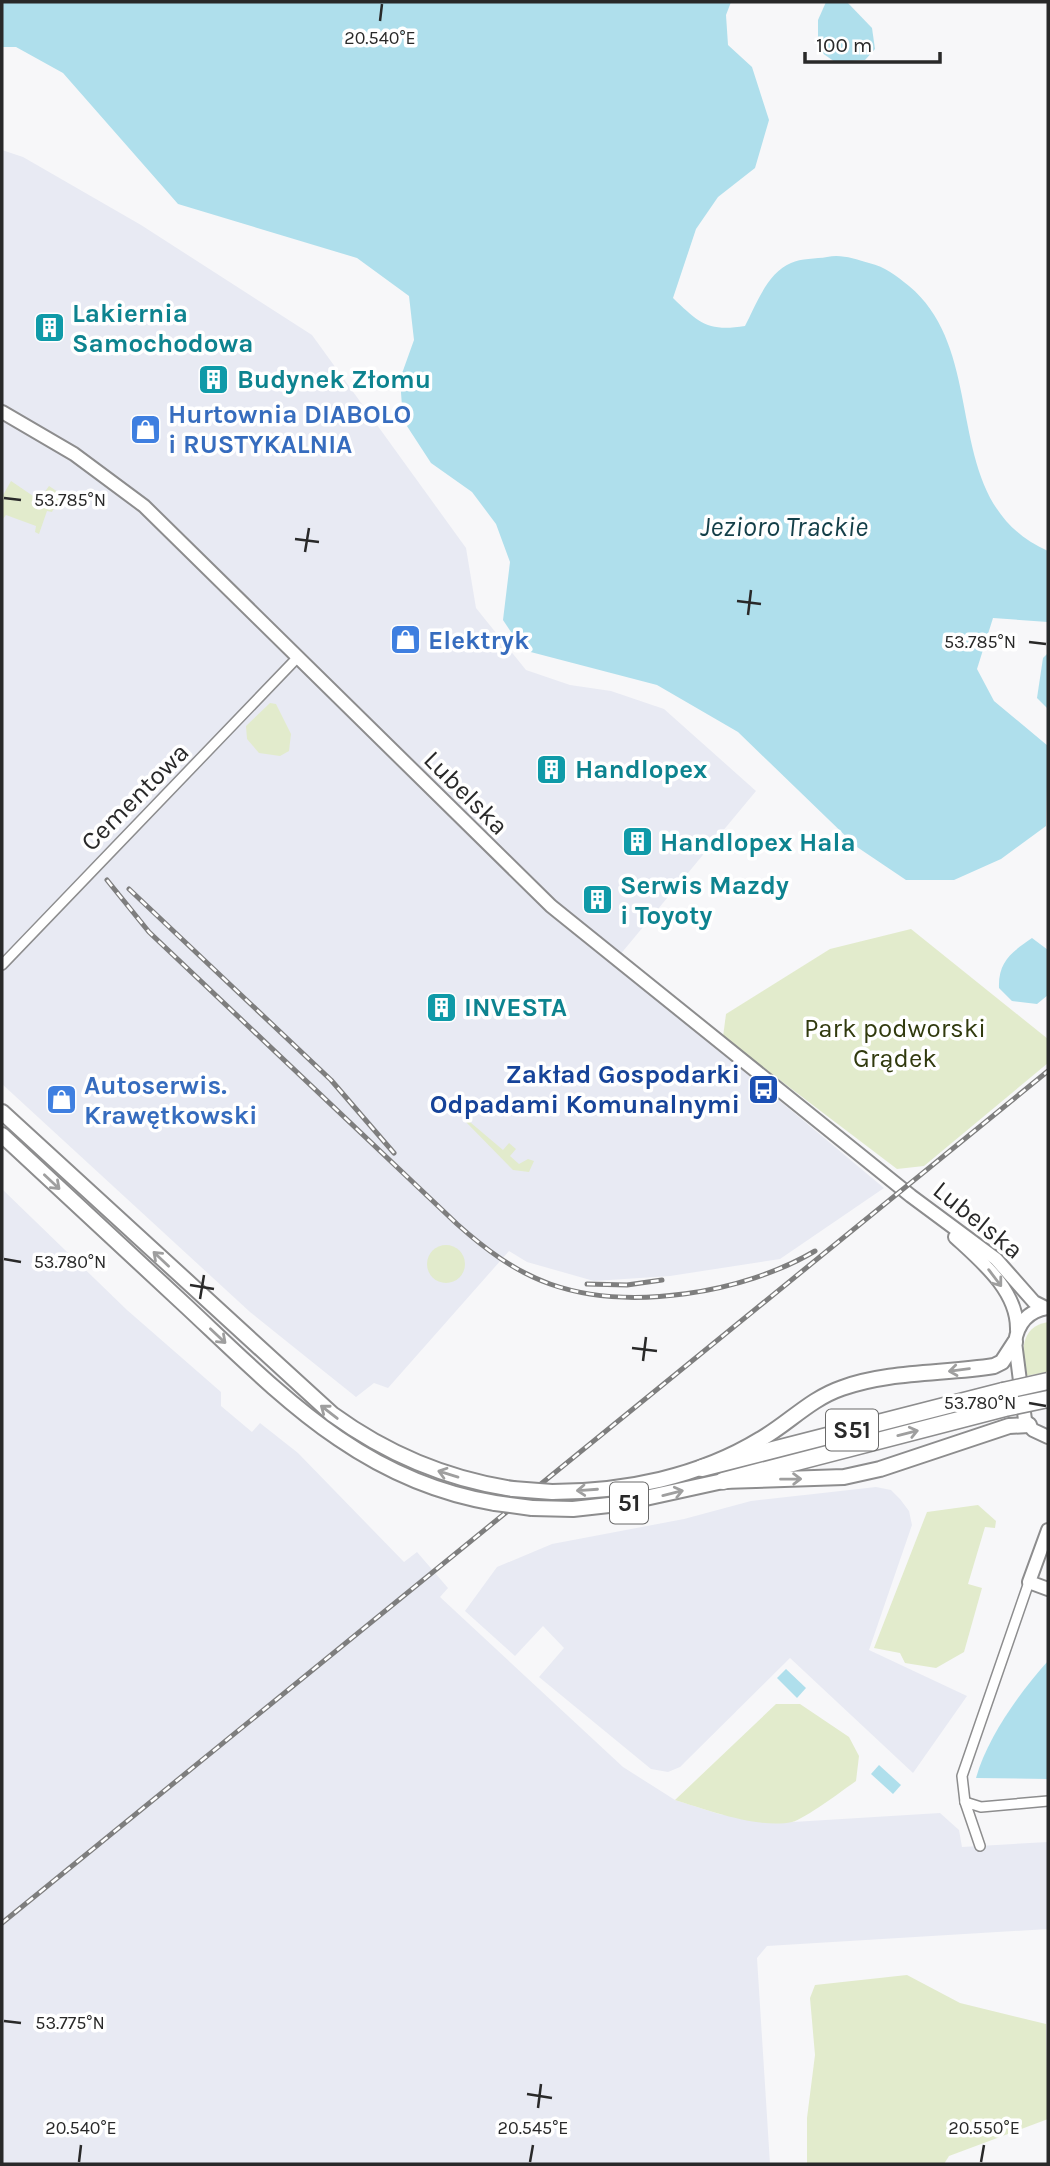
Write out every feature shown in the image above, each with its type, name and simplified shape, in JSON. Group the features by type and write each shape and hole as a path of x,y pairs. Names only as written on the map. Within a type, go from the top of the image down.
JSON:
{"highway":[{"name":"S51","path":"702,1468 1048,1381"},
{"name":"S51","path":"723,1480 1048,1399"}],"main road":[{"name":"51","path":"2,1112 332,1414 372,1441 420,1465 468,1480 513,1489 552,1492 626,1486 702,1468"},
{"name":"51","path":"2,1135 282,1395 333,1437 406,1478 445,1492 495,1503 573,1509 618,1504 723,1480"},
{"path":"702,1468 757,1442 814,1401 843,1387 876,1380 994,1366 1002,1362 1016,1336"},
{"path":"723,1480 844,1477 880,1469 1009,1426 1029,1425"}],"street":[{"name":"Lubelska","path":"2,411 74,454 144,506 551,906 911,1196 996,1259 1034,1302 1047,1308"},
{"name":"Cementowa","path":"2,965 297,658"},
{"name":"Lubelska","path":"911,1196 984,1264 1014,1306 1022,1409 1029,1425"},
{"path":"1016,1336 1028,1315 1047,1308"},
{"path":"1029,1425 1048,1438"},
{"path":"980,1846 965,1802 962,1776 965,1760 1048,1531"},
{"path":"1029,1582 1048,1589"},
{"path":"965,1802 981,1807 1048,1801"}],"shaded area":[{"path":"2,150 23,157 141,225 312,335 466,548 476,608 526,670 570,685 611,691 664,709 756,791 614,962 884,1188 780,1259 670,1276 594,1281 527,1262 509,1251 388,1388 374,1383 356,1397 250,1312 2,1084"},
{"path":"2,1189 127,1310 221,1392 221,1406 252,1432 260,1423 298,1453 404,1562 417,1552 448,1588 440,1597 623,1767 675,1800 719,1814 793,1822 940,1813 959,1830 962,1847 1048,1842 1048,1929 767,1946 757,1958 770,2164 2,2164"},
{"path":"876,1487 891,1490 900,1499 909,1511 912,1525 869,1650 967,1696 913,1773 790,1658 680,1767 668,1772 651,1769 539,1677 564,1648 543,1626 515,1656 465,1611 497,1567 552,1544 684,1519 751,1501"}],"green space":[{"path":"11,481 39,500 49,486 61,494 52,512 47,511 39,534 35,532 36,526 6,515 2,520 2,497"},
{"path":"270,703 276,704 291,734 289,751 280,756 259,753 247,739 246,726"},
{"name":"Park podworski Grądek","path":"911,929 1048,1039 1048,1063 924,1166 897,1169 723,1037 726,1014 830,949"},
{"path":"470,1110 464,1117 503,1150 509,1143 516,1149 510,1156 519,1164 528,1159 534,1161 529,1172 513,1170 464,1120 463,1116"},
{"path":"446,1245 459,1251 465,1264 459,1277 446,1283 433,1277 427,1264 433,1251"},
{"path":"1048,1322 1048,1372 1025,1376 1024,1342 1032,1329"},
{"path":"978,1505 996,1521 995,1528 985,1527 968,1584 982,1588 964,1652 936,1668 905,1663 900,1653 874,1648 927,1512"},
{"path":"776,1704 800,1704 849,1737 859,1756 856,1781 806,1816 792,1822 748,1821 675,1800"},
{"path":"907,1975 960,2003 1046,2024 1048,2119 949,2156 944,2164 807,2164 807,2118 815,2055 810,1998 815,1985"}],"water":[{"name":"Jezioro Trackie","path":"2,2 731,2 726,15 728,45 752,67 769,120 755,168 718,197 696,229 673,298 705,324 722,328 745,326 763,290 775,274 799,260 838,256 875,265 890,272 909,286 934,315 950,350 977,464 991,499 1013,528 1048,551 1048,622 993,618 977,669 994,701 1048,746 1046,826 1001,859 954,880 906,880 857,847 738,732 657,685 523,650 503,620 510,562 496,524 472,492 431,463 403,420 400,379 414,340 409,296 357,258 178,204 63,73 16,47 2,47"},
{"path":"826,2 847,2 872,28 875,49 865,60 835,62 818,50 818,20"},
{"path":"1048,653 1048,709 1037,698 1043,658"},
{"path":"1032,938 1048,950 1048,995 1037,1004 1012,1001 999,988 1004,964"},
{"path":"1048,1661 1048,1779 976,1778 996,1732 1026,1687"},
{"path":"786,1669 806,1688 797,1698 777,1678"},
{"path":"879,1765 901,1785 893,1794 871,1774"}],"railway":[{"path":"107,880 149,932 457,1224 489,1251 524,1273 550,1284 581,1292 615,1297 650,1297 686,1294 755,1278 815,1251"},
{"path":"129,889 331,1080 394,1153"},
{"path":"2,1923 1048,1071"},
{"path":"587,1284 627,1285 662,1280"}],"place":[{"name":"Lakiernia Samochodowa","path":"49,328"},
{"name":"Budynek Złomu","path":"214,379"},
{"name":"Hurtownia DIABOLO i RUSTYKALNIA","path":"145,429"},
{"name":"Elektryk","path":"405,640"},
{"name":"Handlopex","path":"552,769"},
{"name":"Handlopex Hala","path":"637,842"},
{"name":"Serwis Mazdy i Toyoty","path":"597,900"},
{"name":"INVESTA","path":"441,1007"},
{"name":"Zakład Gospodarki Odpadami Komunalnymi","path":"763,1089"},
{"name":"Autoserwis. Krawętkowski","path":"61,1100"}]}
